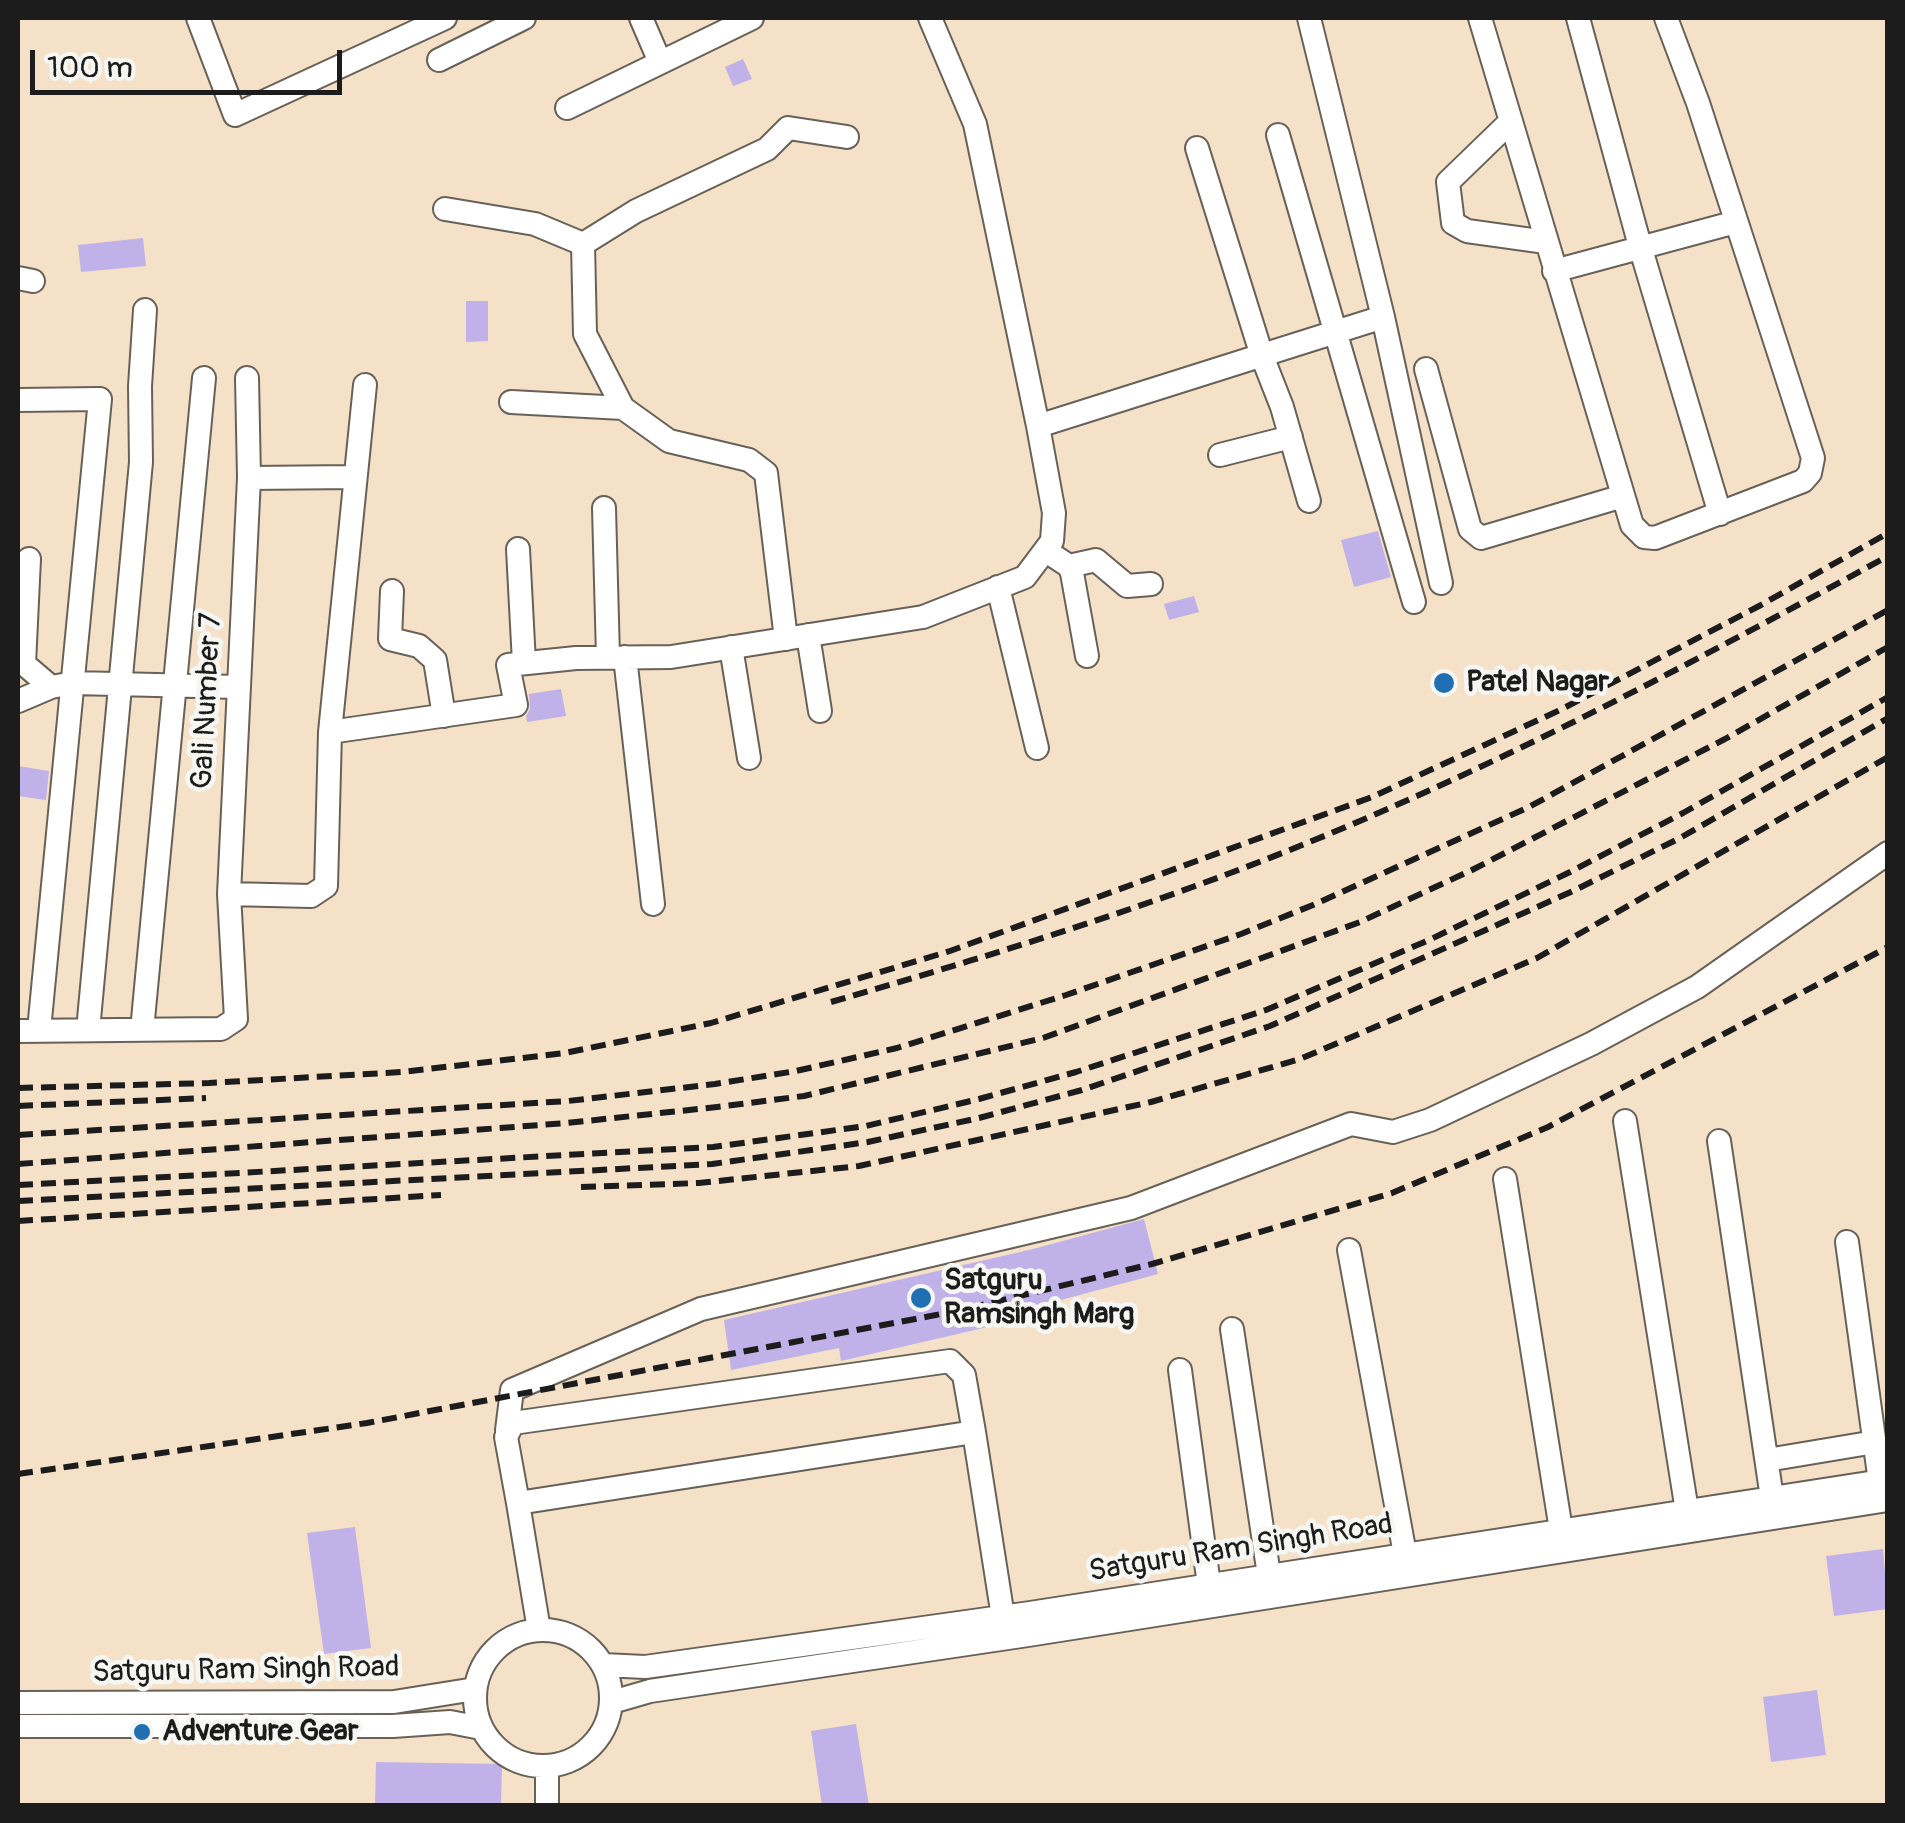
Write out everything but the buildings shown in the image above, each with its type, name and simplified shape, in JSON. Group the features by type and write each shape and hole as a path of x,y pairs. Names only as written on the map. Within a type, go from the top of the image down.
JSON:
{"street":[{"path":"198,18 236,115 445,18"},
{"path":"439,60 524,18"},
{"path":"642,18 660,62"},
{"path":"567,108 752,18"},
{"path":"330,732 516,705 508,664 672,657 924,617 1025,577 1052,541 1054,513 975,124 930,18"},
{"path":"1309,18 1383,317 1441,583"},
{"path":"1480,18 1632,525 1644,536 1655,538 1803,480 1813,465 1698,103 1666,18"},
{"path":"1578,18 1640,246 1720,514"},
{"path":"1511,121 1448,182 1453,224 1467,230 1546,242"},
{"path":"583,244 636,210 767,149 788,128 847,137"},
{"path":"1278,136 1414,602"},
{"path":"1196,148 1291,437 1308,501"},
{"path":"444,208 535,224 583,244"},
{"path":"1554,271 1736,222"},
{"path":"583,244 586,334 623,408 669,441 748,460 766,474 797,637 820,711"},
{"path":"88,1030 142,462 140,386 145,310"},
{"path":"1038,426 1383,317"},
{"path":"1426,368 1470,528 1482,538 1623,496"},
{"path":"18,400 100,399 62,685 28,1030 142,1030 204,378"},
{"name":"Gali Number 7","path":"142,1030 221,1029 232,1025 237,1013 229,894 249,478 247,378"},
{"path":"229,894 311,896 326,886 330,732 364,385"},
{"path":"512,402 623,408"},
{"path":"1220,455 1291,437"},
{"path":"249,478 354,477"},
{"path":"604,508 617,657 653,904"},
{"path":"518,549 524,663"},
{"path":"1046,551 1068,566 1087,656"},
{"path":"30,560 24,664 62,685"},
{"path":"1068,566 1096,560 1126,586 1151,584"},
{"path":"998,588 1036,748"},
{"path":"392,590 390,639 420,646 434,660 444,716"},
{"path":"730,647 750,758"},
{"path":"18,702 62,685 238,687"},
{"path":"539,1630 507,1430 512,1390 701,1309 1131,1208 1350,1124 1393,1132 1430,1120 1591,1044 1697,987 1888,853"},
{"path":"1625,1121 1687,1511"},
{"path":"1720,1142 1772,1498"},
{"path":"1504,1179 1562,1530"},
{"path":"1847,1242 1885,1488"},
{"path":"1349,1250 1405,1554"},
{"path":"1232,1330 1269,1575"},
{"path":"507,1430 513,1423 950,1361 964,1375 1003,1616"},
{"path":"1180,1370 1209,1584"},
{"path":"518,1503 974,1432"},
{"path":"1766,1460 1875,1442"},
{"name":"Satguru Ram Singh Road","path":"603,1665 645,1667 1772,1498 1885,1488"},
{"name":"Satguru Ram Singh Road","path":"612,1702 650,1691 1028,1636 1885,1488"},
{"path":"539,1630 564,1633 586,1646 603,1665 612,1702 602,1734 579,1757 547,1767 521,1763 498,1750 481,1728 476,1716 475,1689 486,1660 509,1639 539,1630"},
{"name":"Satguru Ram Singh Road","path":"18,1703 394,1702 475,1689"},
{"name":"Satguru Ram Singh Road","path":"18,1726 393,1726 450,1722 481,1728"},
{"path":"547,1767 547,1806"}],"railway":[{"path":"18,1088 402,1072 565,1053 711,1023 950,951 1372,797 1560,710 1761,605 1888,533"},
{"path":"831,1002 1089,923 1324,836 1570,724 1888,556"},
{"path":"18,1135 568,1101 796,1071 897,1048 1066,995 1313,905 1529,807 1888,610"},
{"path":"18,1164 567,1123 717,1107 804,1096 1043,1038 1360,922 1472,870 1725,739 1888,647"},
{"path":"18,1185 713,1147 866,1126 979,1099 1266,1010 1429,940 1683,813 1888,697"},
{"path":"18,1201 712,1164 868,1142 979,1118 1082,1090 1270,1026 1573,891 1680,838 1888,718"},
{"path":"581,1187 699,1183 859,1166 1151,1102 1300,1059 1537,958 1888,757"},
{"path":"18,1474 367,1423 957,1311 1152,1264 1392,1193 1548,1127 1888,947"},
{"path":"18,1106 206,1098"},
{"path":"18,1221 441,1195"}],"place":[{"name":"Patel Nagar","path":"1444,683"},
{"name":"Satguru Ramsingh Marg","path":"921,1298"},
{"name":"Adventure Gear","path":"142,1732"}]}
